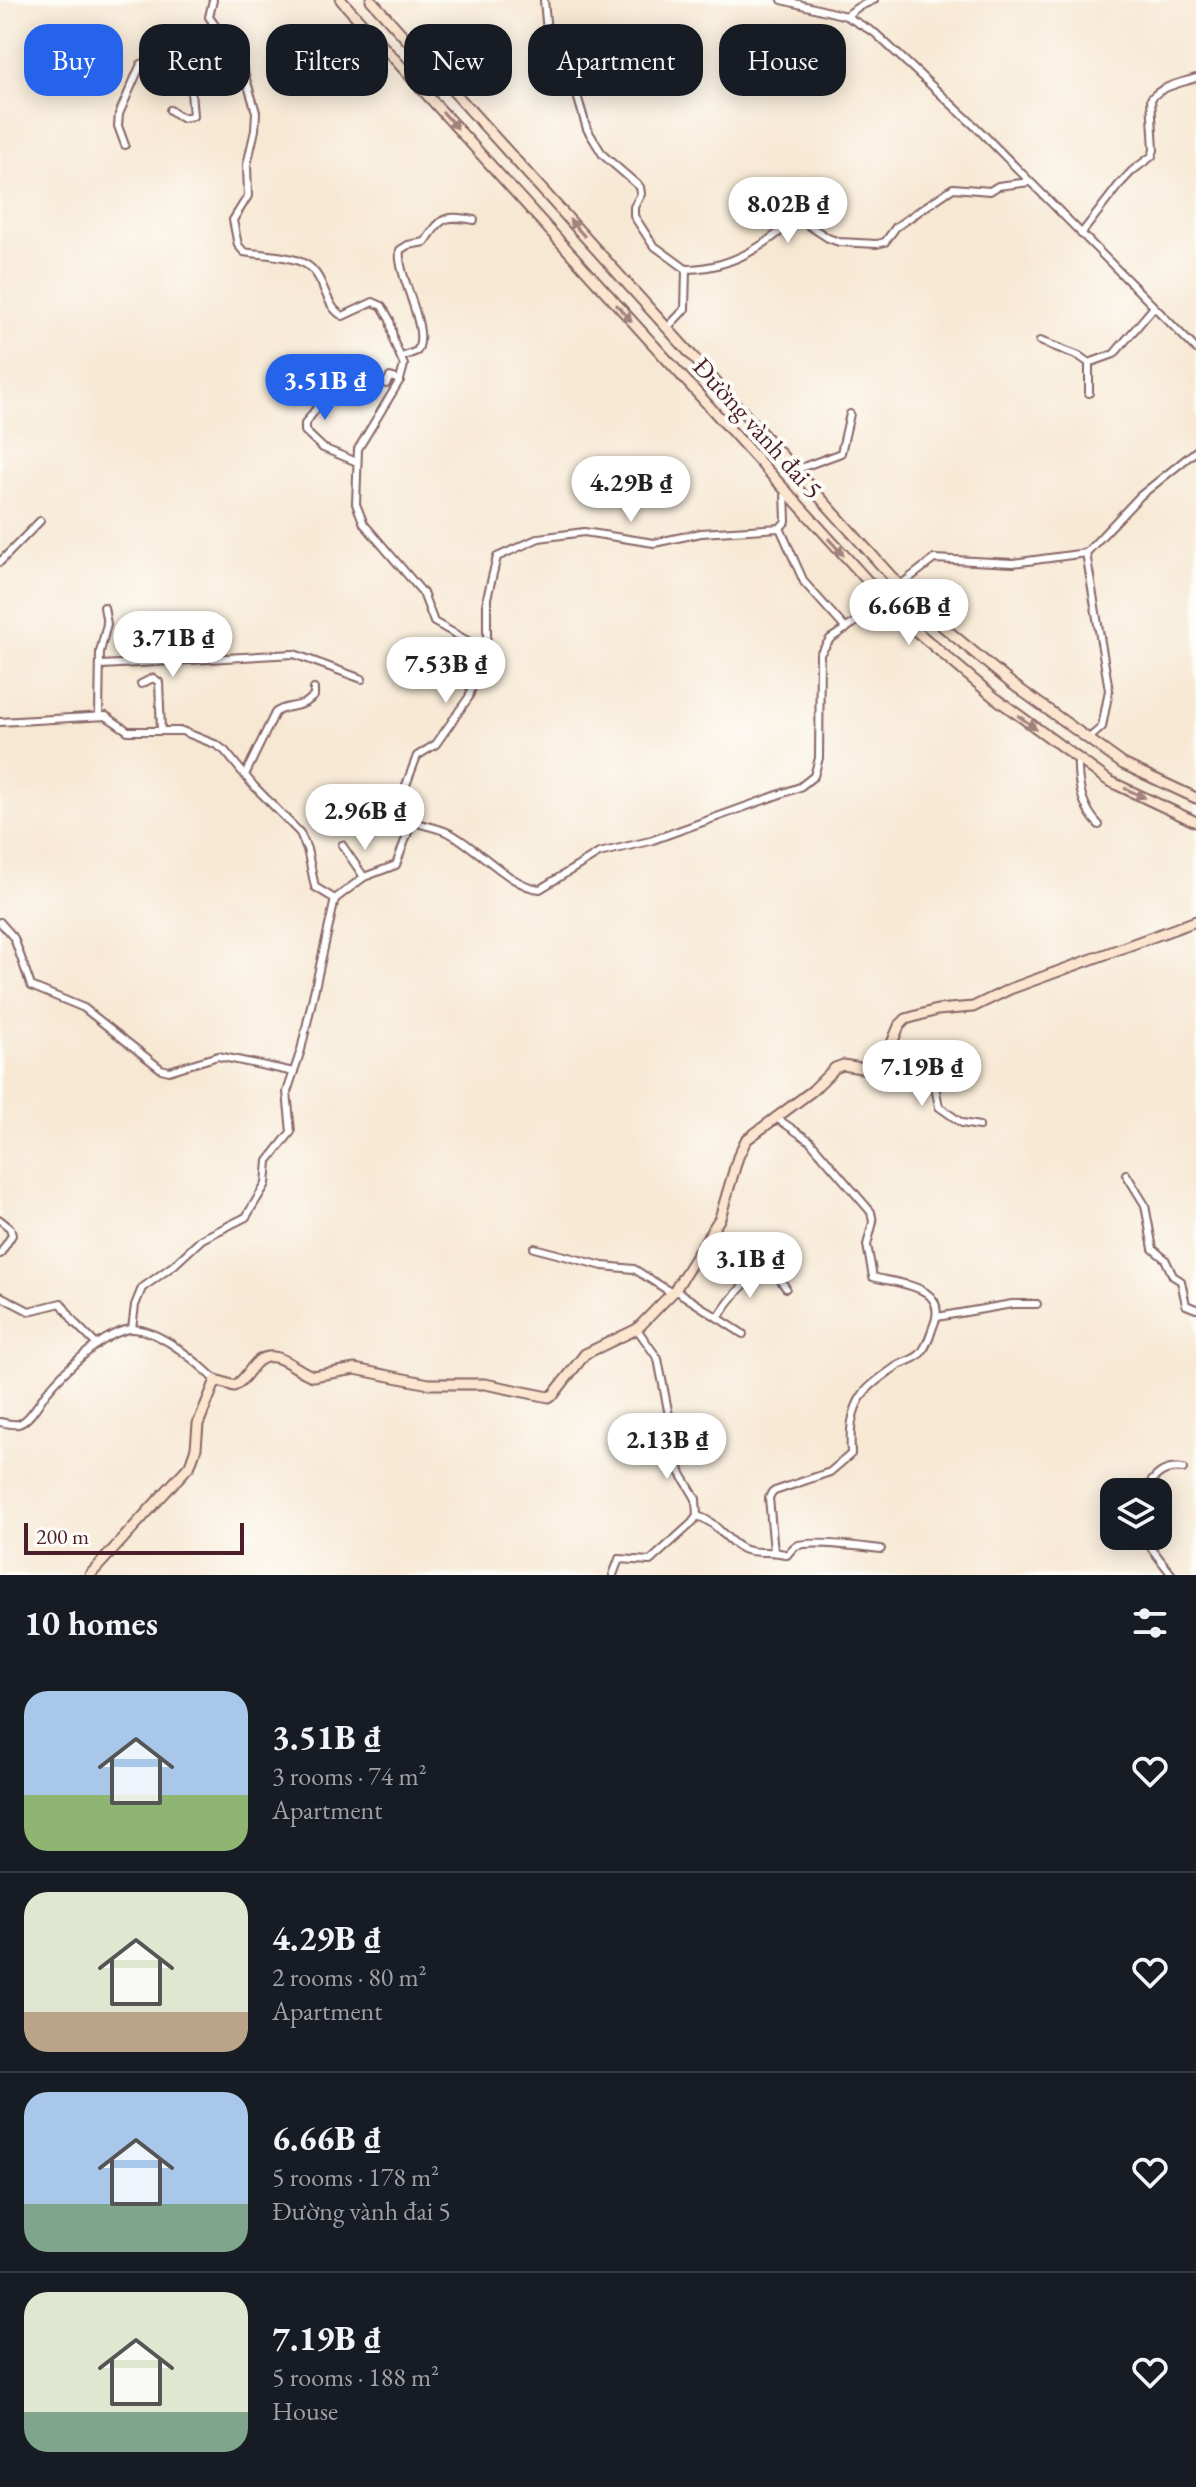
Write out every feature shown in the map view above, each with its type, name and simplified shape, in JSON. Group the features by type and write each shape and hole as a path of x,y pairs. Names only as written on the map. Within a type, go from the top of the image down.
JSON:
{"main road":[{"name":"Đường vành đai 5","path":"341,0 903,620 994,697 1109,781 1196,822"},
{"name":"Đường vành đai 5","path":"371,0 918,606 1011,683 1123,764 1196,798"},
{"path":"90,1575 190,1465 196,1448 197,1428 216,1380 234,1386 256,1363 270,1357 287,1361 313,1376 355,1369 429,1384 485,1384 549,1397 585,1354 637,1329 673,1292 720,1218 742,1148 754,1132 812,1091 839,1066 867,1069 881,1062 899,1026 906,1019 937,1010 973,1007 1010,989 1196,921"}],"street":[{"path":"212,24 208,12 213,0"},
{"path":"544,0 547,32 568,65 594,143 616,169 640,187 634,216 653,245 686,269 701,269 728,262 759,247 792,221 802,221 839,242 885,242 896,227 953,188 990,191 998,186 1030,182"},
{"path":"782,0 846,16 875,33 979,130 1196,349"},
{"path":"846,16 874,0"},
{"path":"125,145 118,126 119,114 139,69"},
{"path":"1081,234 1132,171 1152,156 1151,99 1155,93 1196,78"},
{"path":"250,92 256,112 255,130 247,165 248,196 233,220 238,245 244,252 307,265 323,285 333,308 343,316 367,304 378,303 390,320 394,342 404,365 400,380 361,443 357,462 356,504 364,524 423,593 434,622 484,650"},
{"path":"170,110 182,118 193,116 191,96"},
{"path":"402,357 417,351 421,343 400,262 400,250 425,242 440,220 447,217 474,220"},
{"path":"667,328 685,309 686,269"},
{"path":"1040,341 1089,363 1114,354 1154,307"},
{"path":"1089,363 1089,393"},
{"path":"386,384 390,377 400,380"},
{"path":"322,389 325,396 305,424 305,431 323,448 357,462"},
{"path":"795,470 841,453 850,414"},
{"path":"899,586 934,559 1013,563 1086,553 1140,496 1196,451"},
{"path":"784,489 786,521 780,528 701,533 663,543 594,532 533,541 497,557 487,598 487,636 466,703 436,744 417,756 397,811 411,824 429,826 451,834 524,885 540,889 599,853 650,841 800,787 814,776 819,758 820,654 830,639 860,619 881,597"},
{"path":"0,562 40,521"},
{"path":"780,528 804,582 846,629"},
{"path":"1086,553 1109,690 1102,727 1088,739"},
{"path":"99,715 100,652 107,624 104,607"},
{"path":"102,665 294,654 362,679"},
{"path":"141,684 153,678 159,682 161,731"},
{"path":"245,775 275,713 280,708 306,704 314,696 314,689"},
{"path":"0,722 99,715 113,718 128,731 182,731 217,745 300,833 307,849 313,883 335,899"},
{"path":"1078,758 1077,770 1084,806 1099,825"},
{"path":"132,1329 135,1305 142,1288 174,1265 202,1239 242,1221 264,1190 268,1161 291,1132 286,1099 335,899 364,877 396,865 411,824"},
{"path":"342,845 364,877"},
{"path":"0,922 14,938 31,986 84,1008 161,1069 169,1071 218,1056 294,1072"},
{"path":"888,1053 911,1073 935,1086 939,1107 962,1123 979,1126"},
{"path":"774,1551 769,1498 772,1492 821,1476 846,1460 851,1454 850,1424 862,1395 895,1367 920,1355 937,1317 935,1304 918,1288 873,1277 867,1245 873,1222 871,1212 810,1141 775,1117"},
{"path":"1126,1174 1145,1205 1153,1249 1167,1261 1171,1273 1181,1281 1186,1305 1196,1309"},
{"path":"0,1220 10,1228 12,1235 0,1254"},
{"path":"534,1248 599,1265 634,1269 743,1334"},
{"path":"718,1318 741,1287 762,1273 770,1271 775,1274 786,1288"},
{"path":"0,1296 29,1311 61,1303 97,1345"},
{"path":"937,1317 1012,1304 1037,1304"},
{"path":"0,1422 16,1425 24,1421 53,1384 97,1345 132,1329 182,1350 216,1380"},
{"path":"613,1575 619,1559 650,1561 697,1516 696,1499 680,1472 658,1359 637,1329"},
{"path":"1153,1478 1172,1467 1183,1469"},
{"path":"697,1516 711,1521 746,1550 787,1555 801,1544 881,1549"},
{"path":"1153,1550 1172,1575"}]}
